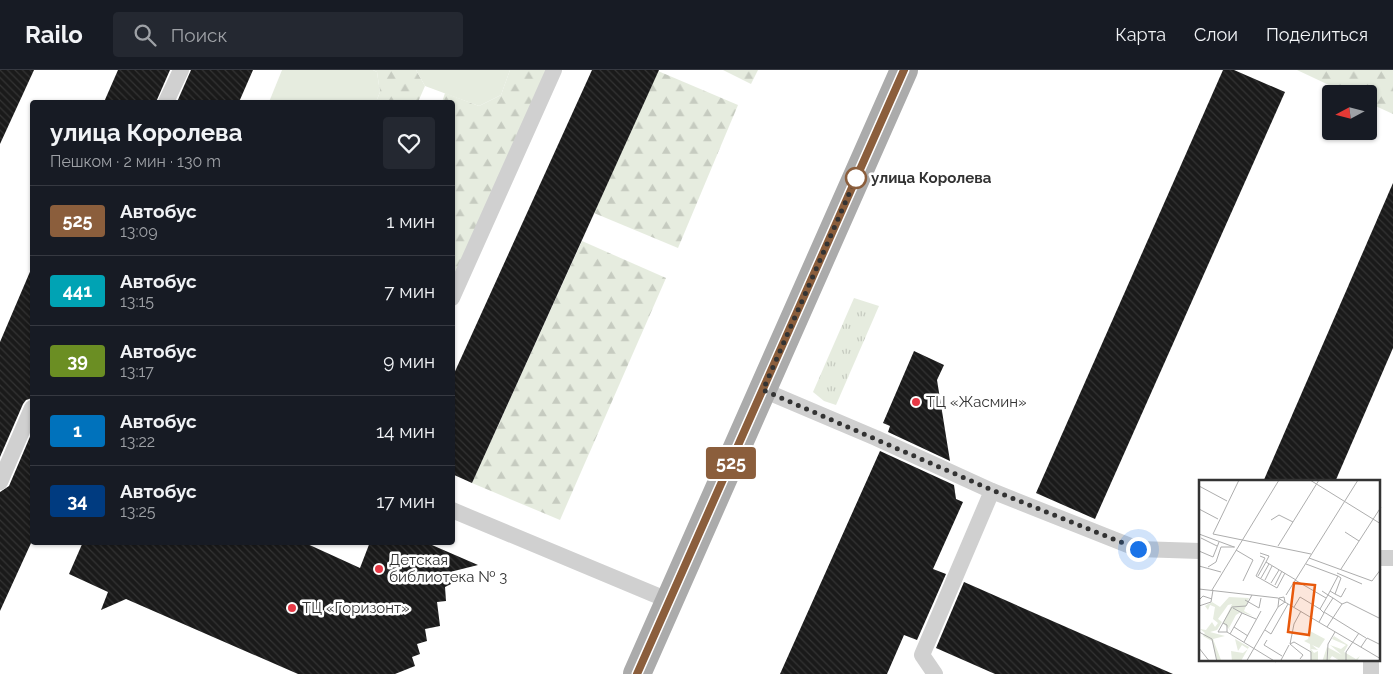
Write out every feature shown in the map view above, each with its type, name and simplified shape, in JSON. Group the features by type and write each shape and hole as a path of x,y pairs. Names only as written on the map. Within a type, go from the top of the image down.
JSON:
{"main road":[{"path":"637,674 904,70"}],"lane":[{"path":"167,100 181,70"},
{"path":"455,291 554,70"},
{"path":"763,390 992,490 1138,549 1199,551"},
{"path":"0,482 30,413"},
{"path":"934,674 922,655 992,490"},
{"path":"455,511 670,601"},
{"path":"1380,558 1393,558"}],"green space":[{"path":"282,70 373,70 377,72 380,92 377,100 270,100"},
{"path":"373,70 416,70 425,86 419,100 377,100 380,92 377,72"},
{"path":"416,70 510,70 501,95 479,106 425,86"},
{"path":"510,70 554,70 455,293 455,100 443,100 445,93 479,106 501,95"},
{"path":"723,70 758,70 751,84"},
{"path":"1297,70 1393,70 1393,114 1378,107 1378,85 1329,85"},
{"path":"658,71 738,105 678,248 594,213"},
{"path":"582,241 666,278 560,520 472,483"},
{"path":"854,298 879,306 836,405 824,401 813,392"}],"building":[{"path":"0,70 34,70 0,144"},
{"path":"118,70 170,70 157,100 105,100"},
{"path":"191,70 253,70 240,100 178,100"},
{"path":"592,70 659,70 472,483 455,475 455,371"},
{"path":"1223,70 1234,70 1285,92 1095,519 1036,493"},
{"path":"1393,183 1393,348 1336,480 1264,480"},
{"path":"30,272 30,399 23,404 0,457 0,342"},
{"name":"ТЦ «Жасмин»","path":"914,351 944,365 937,380 950,461 888,432 890,426 883,423"},
{"path":"30,437 30,545 0,611 0,492 9,486"},
{"path":"880,451 954,485 956,499 963,502 933,569 946,574 917,640 904,635 887,674 780,674"},
{"name":"ТЦ «Горизонт»","path":"82,545 310,545 360,568 369,545 432,545 478,565 450,572 451,584 445,587 446,601 437,602 440,626 425,629 427,641 417,644 420,654 412,657 415,666 395,674 298,674 126,599 101,610 108,592 69,574"},
{"path":"964,582 1173,674 995,674 936,648"}],"bus line":[{"name":"525","path":"637,674 904,70"}],"place":[{"name":"улица Королева","path":"856,178"},
{"name":"ТЦ «Жасмин»","path":"916,402"},
{"name":"Детская библиотека № 3","path":"379,569"},
{"name":"ТЦ «Горизонт»","path":"292,608"}],"route":[{"path":"856,178 763,390 992,490 1138,549"}]}
